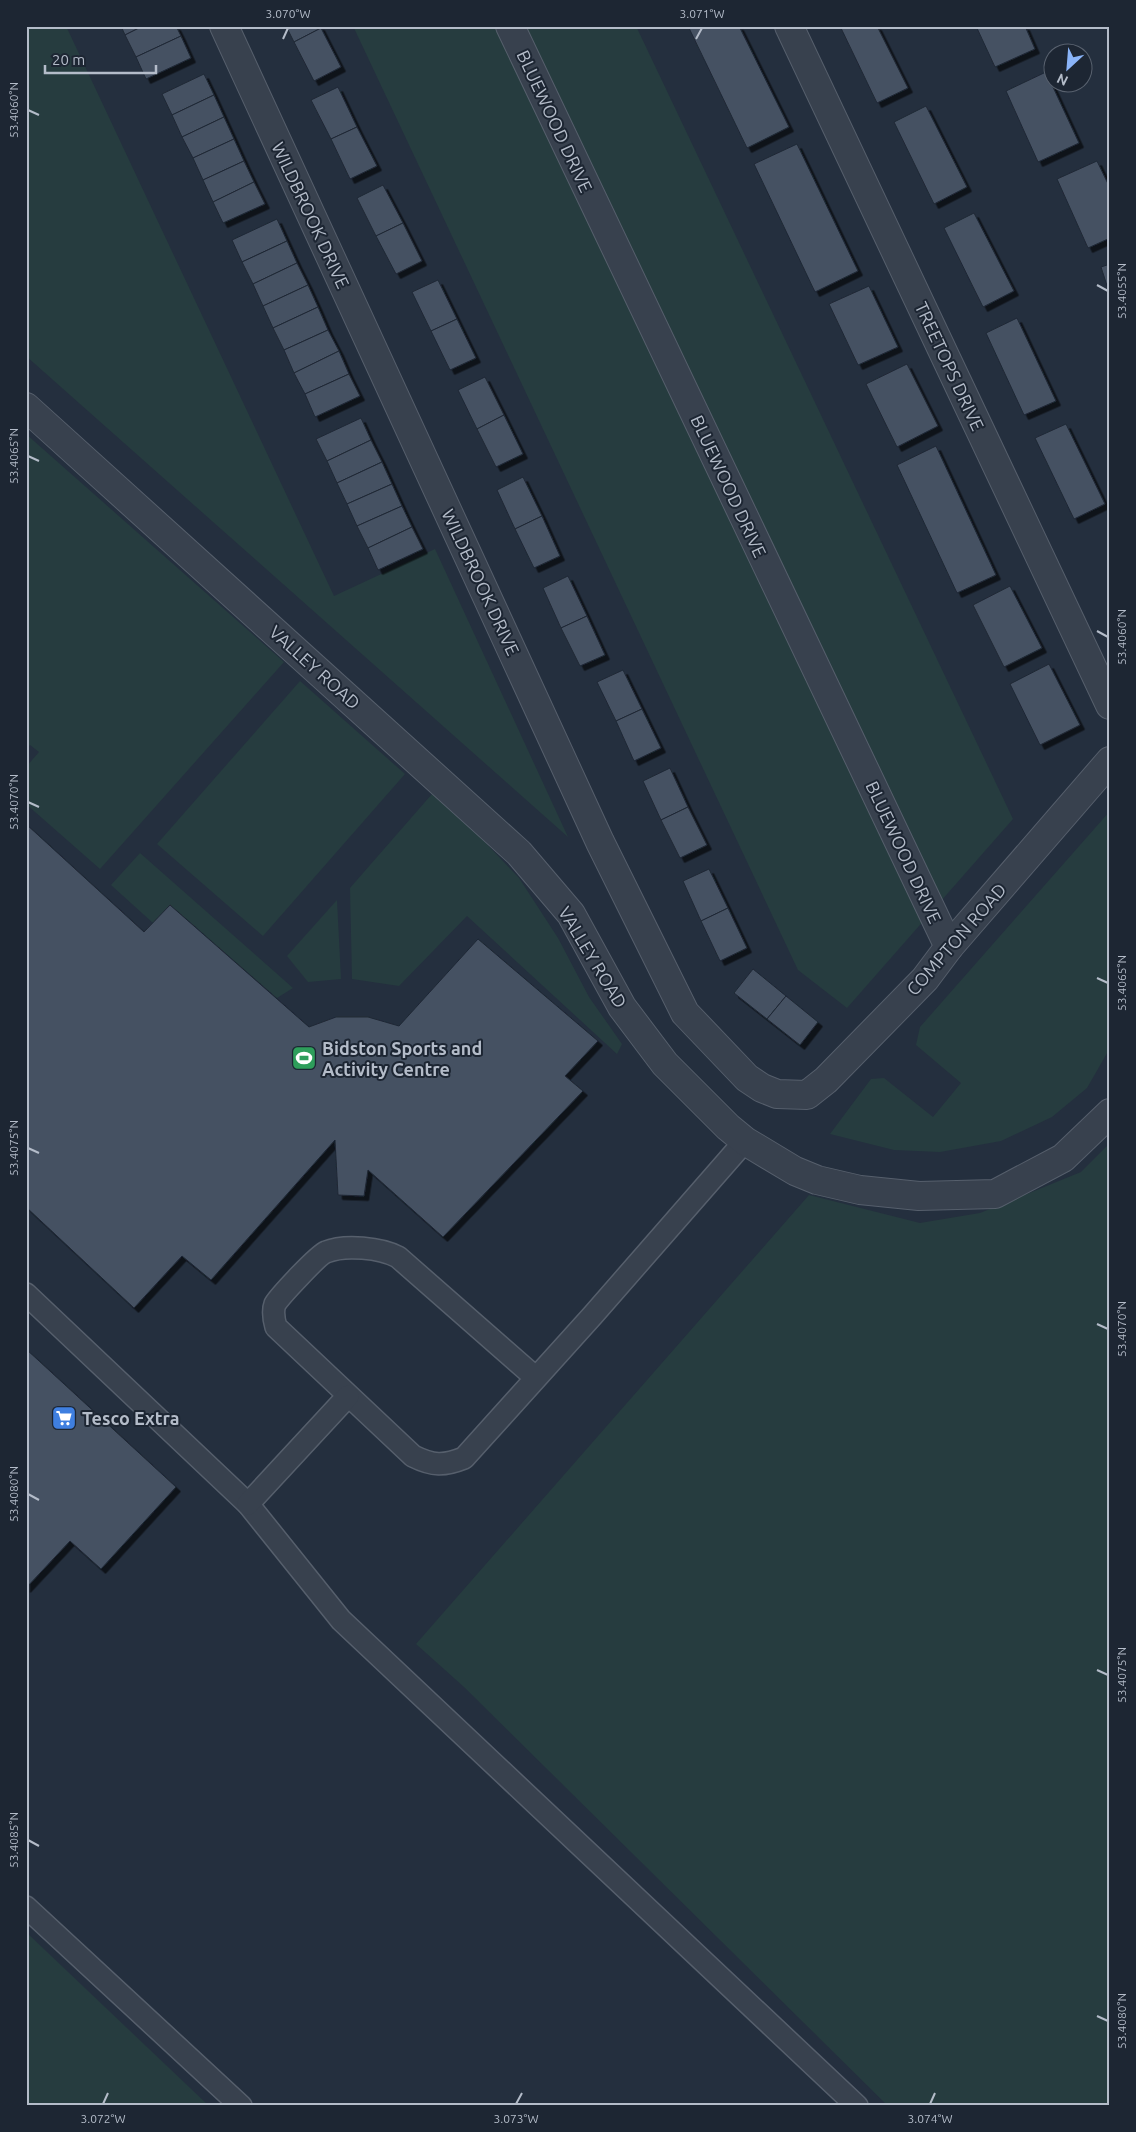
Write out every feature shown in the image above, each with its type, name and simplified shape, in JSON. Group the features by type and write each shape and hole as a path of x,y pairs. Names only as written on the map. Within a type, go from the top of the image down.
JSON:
{"street":[{"name":"WILDBROOK DRIVE","path":"224,26 600,842 685,1012 747,1078 762,1088 777,1094 789,1095"},
{"name":"BLUEWOOD DRIVE","path":"510,26 948,946"},
{"name":"TREETOPS DRIVE","path":"789,26 1110,705"},
{"name":"VALLEY ROAD","path":"26,407 520,853 571,914 622,1007 665,1064 745,1141 795,1171 817,1180 860,1190 920,1196 995,1194 1063,1158 1110,1113"},
{"name":"COMPTON ROAD","path":"789,1095 807,1095 826,1080 925,978 948,946 1110,761"}],"lane":[{"path":"536,1378 398,1257 382,1250 350,1248 327,1252 315,1260 275,1305 273,1317 276,1327 348,1396 413,1456 430,1464 447,1465 464,1458 536,1378 745,1141"},
{"path":"26,1294 248,1504 341,1620 857,2106"},
{"path":"248,1504 348,1396"},
{"path":"26,1907 241,2106"}],"green space":[{"path":"26,26 66,26 334,596 435,549 568,837 26,356"},
{"path":"353,26 636,26 1013,819 847,1008 798,970"},
{"path":"26,434 284,662 100,869 26,804 26,767 39,752 30,745 26,749"},
{"path":"300,681 405,774 263,936 157,844"},
{"path":"432,794 480,837 519,878 558,938 589,997 622,1044 617,1054 467,916 399,986 352,979 350,888"},
{"path":"1110,811 1110,1048 1087,1088 1052,1117 1001,1141 940,1152 894,1150 830,1134 871,1079 884,1078 933,1117 961,1083 916,1045 920,1027"},
{"path":"140,853 293,988 277,998 170,905 153,923 111,885"},
{"path":"337,900 341,979 308,982 287,956"},
{"path":"1110,1143 1110,2106 888,2106 464,1687 416,1644 809,1195 920,1223 980,1213 1081,1172"},
{"path":"26,1932 209,2106 26,2106"}],"building":[{"path":"121,26 143,26 125,35"},
{"path":"143,26 176,26 181,36 136,57 125,35"},
{"path":"286,26 320,26 321,28 294,42"},
{"path":"688,26 739,26 789,127 747,148"},
{"path":"840,26 877,26 908,88 877,103"},
{"path":"976,26 1025,26 1035,49 995,67"},
{"path":"321,28 341,67 314,81 294,42"},
{"path":"181,36 191,58 146,79 136,57"},
{"path":"1044,73 1044,92 1055,92 1079,143 1038,162 1006,91"},
{"path":"204,74 214,95 172,115 162,94"},
{"path":"338,87 357,127 331,139 311,100"},
{"path":"214,95 224,117 182,137 172,115"},
{"path":"926,106 967,187 934,204 894,122"},
{"path":"224,117 234,139 193,158 182,137"},
{"path":"357,127 377,166 350,179 331,139"},
{"path":"234,139 244,161 203,180 193,158"},
{"path":"797,144 858,271 815,292 754,164"},
{"path":"244,161 254,182 213,202 203,180"},
{"path":"1097,161 1110,188 1110,238 1088,248 1057,179"},
{"path":"254,182 265,204 223,223 213,202"},
{"path":"383,185 403,223 376,236 357,198"},
{"path":"974,213 1014,291 983,307 944,228"},
{"path":"277,219 287,241 242,262 232,240"},
{"path":"403,223 422,261 396,274 376,236"},
{"path":"287,241 297,263 253,284 242,262"},
{"path":"297,263 308,285 263,306 253,284"},
{"path":"1110,264 1110,295 1101,267"},
{"path":"438,280 457,319 431,331 412,292"},
{"path":"308,285 318,307 273,328 263,306"},
{"path":"869,286 898,347 858,365 829,304"},
{"path":"318,307 328,330 284,350 273,328"},
{"path":"1017,318 1056,401 1024,415 986,333"},
{"path":"457,319 476,358 450,370 431,331"},
{"path":"328,330 339,351 294,373 284,350"},
{"path":"339,351 349,374 305,394 294,373"},
{"path":"907,364 938,426 897,447 866,384"},
{"path":"349,374 360,396 315,417 305,394"},
{"path":"485,377 504,415 477,429 458,390"},
{"path":"504,415 523,454 496,467 477,429"},
{"path":"361,418 371,440 327,461 316,439"},
{"path":"1066,424 1105,504 1074,519 1035,438"},
{"path":"371,440 382,462 337,483 327,461"},
{"path":"936,446 996,575 957,593 897,465"},
{"path":"382,462 392,484 347,504 337,483"},
{"path":"523,477 542,516 515,529 497,490"},
{"path":"392,484 402,506 357,526 347,504"},
{"path":"402,506 412,527 368,548 357,526"},
{"path":"542,516 560,556 534,568 515,529"},
{"path":"412,527 423,549 378,570 368,548"},
{"path":"568,576 587,616 561,628 543,588"},
{"path":"1010,586 1042,648 1004,667 973,605"},
{"path":"587,616 605,655 580,666 561,628"},
{"path":"1049,664 1080,725 1040,745 1010,684"},
{"path":"623,670 642,709 616,721 597,682"},
{"path":"642,709 661,748 634,761 616,721"},
{"path":"670,768 688,807 661,820 643,781"},
{"path":"688,807 707,845 680,858 661,820"},
{"name":"Bidston Sports and Activity Centre","path":"26,824 144,932 170,905 309,1027 336,1017 368,1017 399,1026 478,939 598,1041 565,1076 583,1091 443,1237 368,1170 364,1196 338,1195 335,1140 211,1280 182,1256 134,1308 26,1207"},
{"path":"709,869 728,908 701,921 683,881"},
{"path":"728,908 747,948 720,961 701,921"},
{"path":"753,969 786,996 767,1019 734,993"},
{"path":"786,996 818,1022 800,1045 767,1019"},
{"name":"Tesco Extra","path":"26,1349 176,1487 101,1569 70,1541 26,1588"}],"place":[{"name":"Bidston Sports and Activity Centre","path":"304,1058"},
{"name":"Tesco Extra","path":"64,1418"}]}
